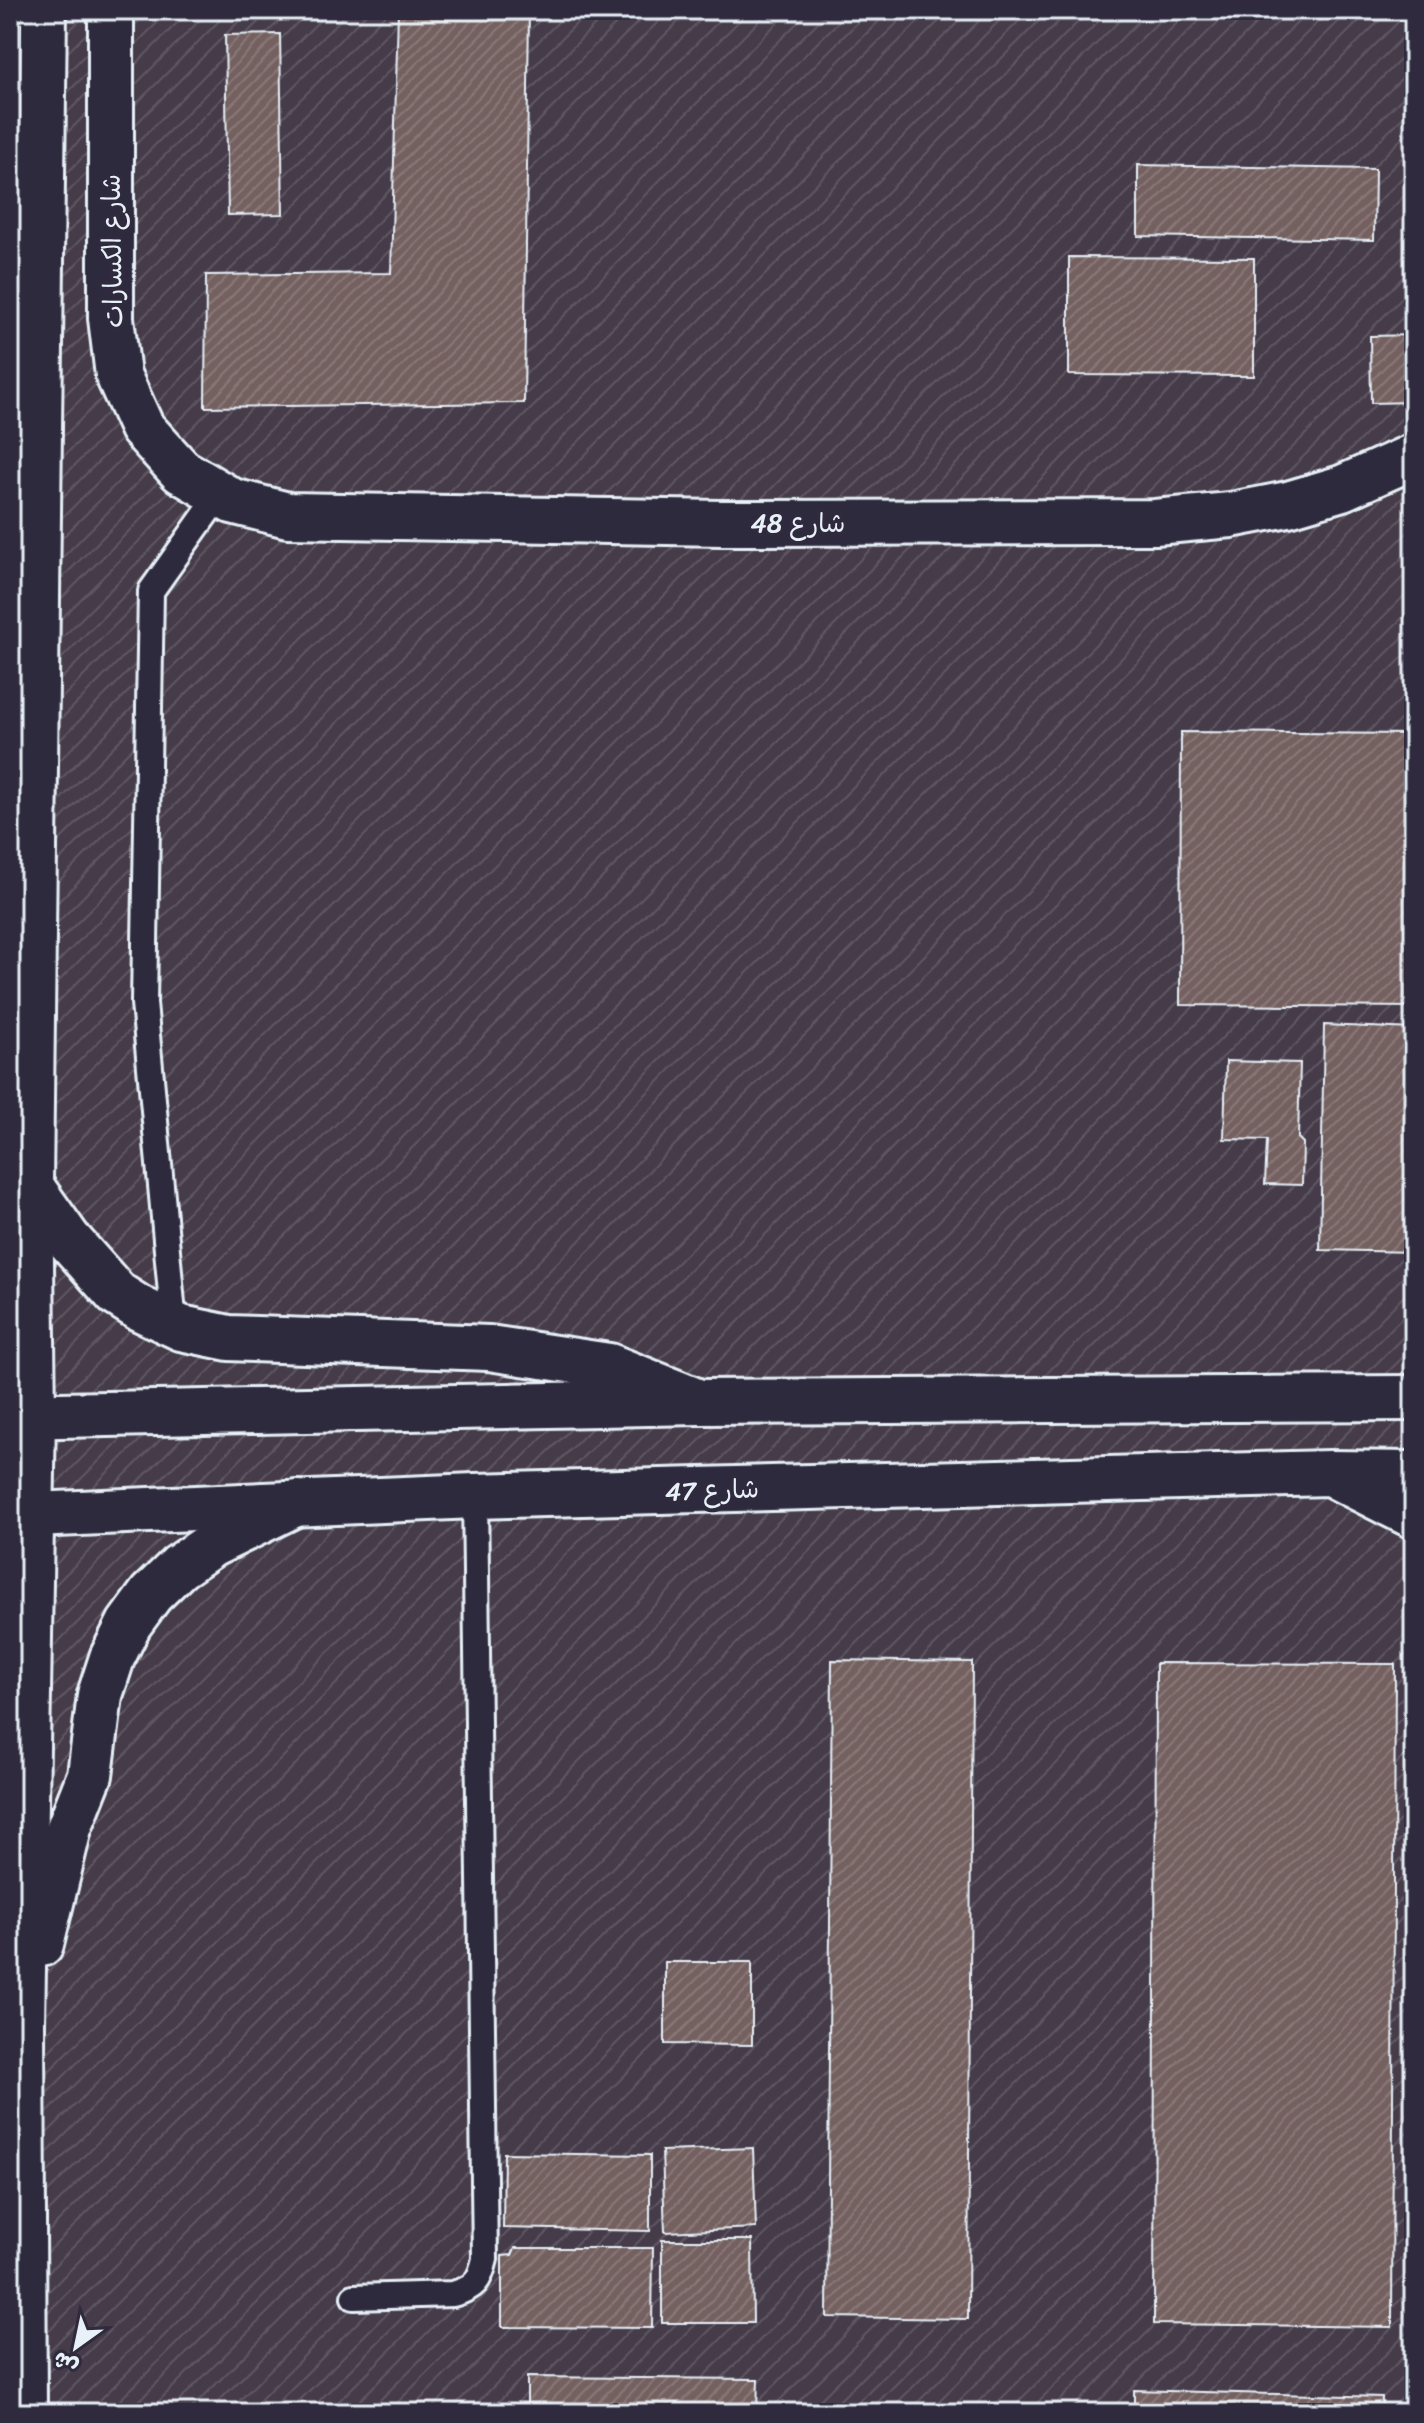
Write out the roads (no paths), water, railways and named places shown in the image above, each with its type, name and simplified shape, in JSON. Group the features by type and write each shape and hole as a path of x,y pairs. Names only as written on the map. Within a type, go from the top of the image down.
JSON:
{"street":[{"path":"24,2413 21,1415 30,1185 44,10"},
{"name":"شارع الكسارات","path":"111,10 111,318 118,375 142,428 181,471"},
{"name":"شارع 48","path":"181,471 232,501 288,515 722,523 1155,522 1231,515 1288,504 1342,488 1414,456"},
{"path":"30,1185 68,1239 117,1294 181,1328 229,1338 489,1348 609,1366 699,1402"},
{"path":"21,1415 699,1402 1414,1398"},
{"path":"1330,1473 1414,1516"},
{"name":"شارع 47","path":"21,1515 475,1496 1330,1473 1414,1474"},
{"path":"22,2024 69,1828 90,1775 100,1695 112,1658 129,1624 151,1594 179,1567 211,1545 297,1503"}],"lane":[{"path":"174,1325 144,1003 151,591 220,494"},
{"path":"354,2297 453,2294 467,2290 476,2282 485,2259 475,1496"}]}
